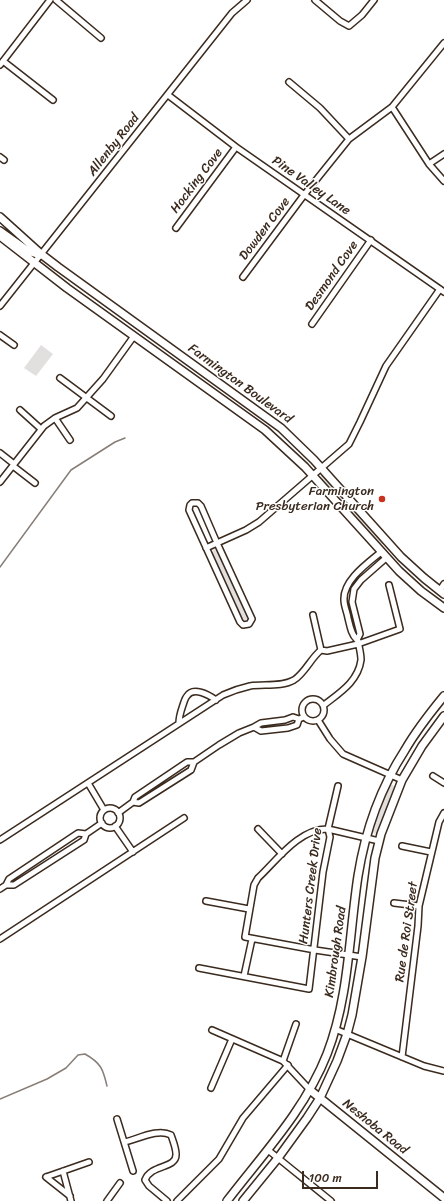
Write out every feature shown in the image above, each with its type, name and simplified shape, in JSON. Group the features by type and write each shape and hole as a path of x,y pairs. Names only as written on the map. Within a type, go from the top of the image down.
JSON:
{"street":[{"path":"50,0 2,63 53,100"},
{"path":"56,0 101,38"},
{"name":"Allenby Road","path":"0,306 232,13 247,0"},
{"path":"315,0 340,21 349,26 362,15 374,0"},
{"name":"Dowden Cove","path":"243,277 304,195 349,140 392,107 444,43"},
{"path":"289,82 320,108 349,140"},
{"name":"Pine Valley Lane","path":"168,95 236,147 442,290"},
{"path":"392,107 429,164 444,181"},
{"name":"Hocking Cove","path":"176,228 236,147"},
{"path":"429,164 444,154"},
{"name":"Farmington Boulevard","path":"0,217 67,288 137,332 184,357 281,428 321,468 386,548 386,558 415,586 444,608"},
{"path":"0,231 38,258"},
{"name":"Farmington Boulevard","path":"0,236 84,286 137,332 265,430 296,458 348,515 386,548 442,592"},
{"name":"Desmond Cove","path":"312,324 370,240"},
{"path":"206,548 246,530 259,522 348,444 386,366 442,290"},
{"path":"0,482 41,429 55,418 77,408 103,379 137,332"},
{"path":"0,335 14,344"},
{"path":"60,378 111,416"},
{"path":"20,410 41,429"},
{"path":"55,418 70,440"},
{"path":"0,453 35,484"},
{"path":"192,503 198,503 201,506 217,543 252,619 251,623 248,625 243,625 240,622 206,548 189,510 192,503"},
{"path":"358,642 353,636 350,626 344,598 345,593 348,585 357,573 386,548"},
{"path":"324,705 348,686 355,676 361,659 358,642 360,634 352,602 354,589 361,580 386,558"},
{"path":"442,592 444,584"},
{"path":"0,840 223,695 250,686 286,683 299,676 313,656 321,650 327,651 400,628 389,585"},
{"path":"313,615 321,650"},
{"path":"179,723 179,717 185,699 191,692 196,691 204,693 210,695 216,700"},
{"name":"Kimbrough Road","path":"227,1201 297,1111 310,1090 327,1055 335,1029 345,982 358,875 373,817 391,775 414,736 444,696"},
{"path":"118,813 133,802 135,797 187,762 194,762 230,738 261,723 294,717 302,718 310,720 318,720 323,716 324,705 315,698 308,699 302,705 302,718 297,725 261,731 254,727"},
{"name":"Kimbrough Road","path":"243,1201 278,1158 320,1098 337,1062 352,1015 362,957 375,858 384,824 402,780 418,751 444,716"},
{"path":"284,720 285,728"},
{"path":"318,720 330,739 343,754 402,780"},
{"path":"133,802 139,803 191,770 194,762"},
{"path":"433,776 444,783"},
{"path":"88,783 104,810"},
{"name":"Hunters Creek Drive","path":"244,976 309,989 315,950 323,872 330,837 328,829 338,786"},
{"path":"107,808 114,809 118,813 119,820 115,826 107,827 102,823 100,815 107,808"},
{"name":"Rue de Roi Street","path":"402,1056 418,926 419,906 439,822 444,813"},
{"path":"0,939 184,818"},
{"path":"0,890 6,886 14,885 84,840 86,834 102,823"},
{"path":"115,826 133,852"},
{"path":"362,957 348,956 245,937 249,909 254,886 258,878 301,837 321,828 379,841"},
{"path":"258,829 282,854"},
{"path":"6,886 9,879 78,833 86,834"},
{"path":"402,846 431,852"},
{"path":"206,901 249,909"},
{"path":"394,903 419,906"},
{"path":"199,968 244,976 252,939"},
{"path":"283,1061 296,1024"},
{"path":"335,1029 424,1066 444,1071"},
{"path":"212,1030 283,1061 310,1090"},
{"path":"212,1088 232,1039"},
{"path":"177,1201 218,1159 243,1118 288,1065"},
{"name":"Neshoba Road","path":"310,1090 444,1198"},
{"path":"117,1120 133,1171"},
{"path":"125,1142 158,1133 171,1135 177,1152 176,1159 172,1163 152,1170 147,1174 145,1180 149,1186 167,1201"},
{"path":"268,1150 331,1201"},
{"path":"71,1198 46,1177 89,1162"},
{"path":"63,1171 71,1198"},
{"path":"107,1201 120,1183"}],"shaded area":[{"path":"41,345 53,354 36,376 24,368"},
{"path":"322,475 384,543 383,544 381,544 349,513 319,478"},
{"path":"214,549 217,551 248,619 247,622 244,623 242,621 212,553"},
{"path":"391,785 393,785 394,788 377,833 374,834 372,830 380,806"}],"waterway":[{"path":"0,567 71,470 115,442 125,438"},
{"path":"0,1099 47,1079 66,1068 78,1055 85,1054 95,1060 98,1064 104,1075 107,1086"}],"place":[{"name":"Farmington Presbyterian Church","path":"382,499"}]}
